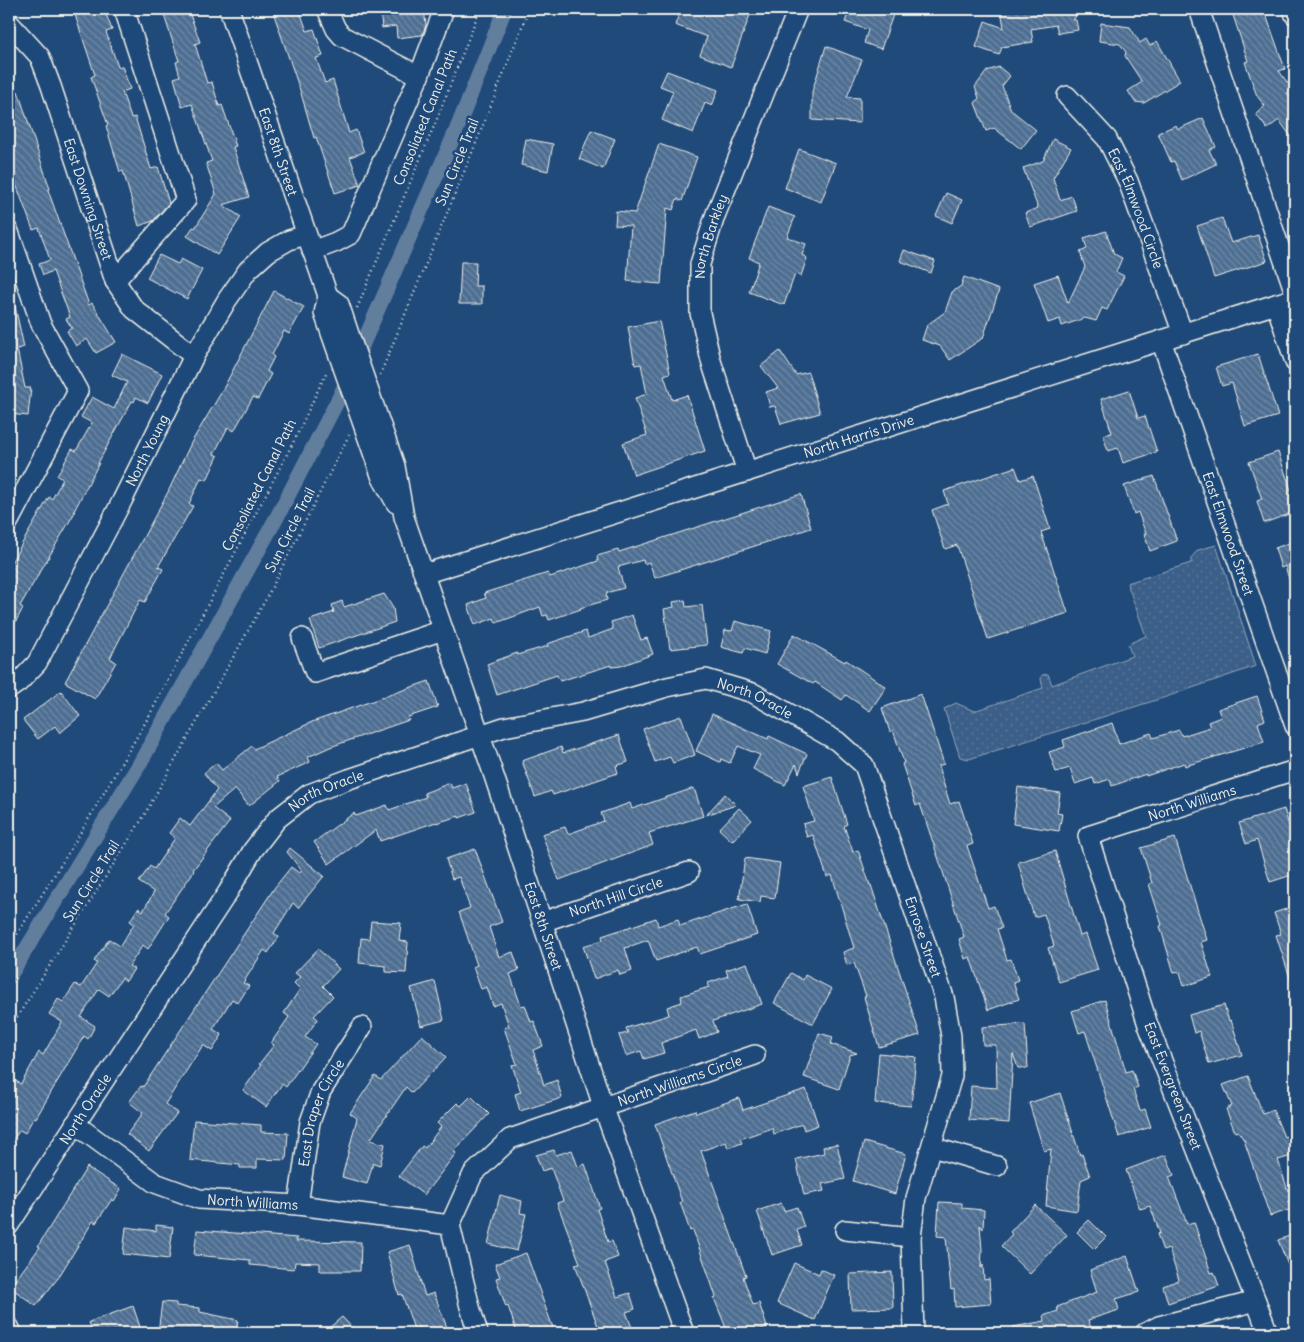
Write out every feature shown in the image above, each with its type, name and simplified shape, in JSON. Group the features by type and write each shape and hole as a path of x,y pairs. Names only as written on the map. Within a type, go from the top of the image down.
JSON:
{"street":[{"path":"9,21 15,9"},
{"path":"115,281 186,200 124,9"},
{"name":"East 8th Street","path":"229,9 328,296 339,304 345,347 363,400 395,466 404,517 480,736 603,1106 684,1333"},
{"path":"327,9 336,29 342,36 419,76"},
{"name":"North Young","path":"9,688 19,682 37,663 122,501 194,356 227,300 248,270 268,252 289,240 309,243 336,242 351,234 419,76 444,9"},
{"name":"North Barkley","path":"748,472 711,361 700,313 700,264 715,216 798,9"},
{"path":"1199,9 1295,293"},
{"path":"1293,9 1295,15"},
{"name":"East Downing Street","path":"9,21 40,57 52,86 115,281 134,309 194,356"},
{"name":"East Elmwood Circle","path":"1067,96 1107,139 1124,173 1183,334"},
{"path":"9,232 41,324 78,391 9,521"},
{"name":"North Harris Drive","path":"424,574 1295,298"},
{"path":"1276,304 1295,362"},
{"name":"East Elmwood Street","path":"1160,340 1295,726"},
{"name":"East 8th Street","path":"345,347 363,400"},
{"path":"302,638 315,673 443,630"},
{"name":"North Oracle","path":"9,1225 228,892 253,850 277,819 309,794 504,727 583,712 667,687 706,679 753,693 837,742"},
{"name":"Enrose Street","path":"837,742 864,765 944,997 951,1036 952,1076 916,1198 911,1237 914,1333"},
{"name":"North Williams","path":"1088,836 1295,770"},
{"name":"East Evergreen Street","path":"1088,836 1148,1025 1268,1333"},
{"name":"North Hill Circle","path":"542,922 688,872"},
{"name":"East Draper Circle","path":"298,1206 310,1122 321,1091 362,1028"},
{"name":"North Williams Circle","path":"603,1106 755,1055"},
{"path":"478,1333 450,1225 473,1174 510,1139 603,1106"},
{"name":"North Williams","path":"75,1124 155,1183 199,1199 298,1206 450,1225"},
{"path":"932,1147 997,1166"},
{"path":"845,1230 911,1237"},
{"path":"1145,1333 1159,1326 1256,1300"},
{"path":"9,1327 12,1333"}],"path":[{"name":"Consoliated Canal Path","path":"9,947 72,847 148,718 295,439 328,368 345,347 359,304 437,119 480,9"},
{"name":"Sun Circle Trail","path":"9,1030 142,819 266,599 363,400 476,143 529,9"}],"shaded area":[{"path":"1216,545 1256,666 1166,697 969,759 960,757 944,709 956,703 974,711 1043,688 1042,675 1048,674 1052,685 1132,656 1128,645 1146,636 1127,583 1191,563 1191,558 1198,550"}],"building":[{"path":"73,9 104,9 112,30 106,32 118,67 122,66 130,89 122,92 131,118 135,117 151,169 158,167 169,203 153,221 139,226 123,171 120,172 106,126 108,125 91,77 95,75"},
{"path":"162,9 188,9 200,42 195,44 207,83 212,82 219,106 222,105 236,146 233,147 249,197 223,205 241,217 217,255 187,236 193,227 195,228 216,194 206,163 212,161 192,104 182,107 174,78 180,76 176,62 179,61"},
{"path":"272,9 299,9 307,31 314,29 323,56 316,58 325,83 333,80 349,133 356,130 364,152 350,157 360,185 335,193 316,137 314,138 300,90"},
{"path":"380,9 424,9 426,25 422,35 397,38 396,26 382,28"},
{"path":"681,9 741,9 751,12 731,67 700,55 707,37 675,25"},
{"path":"850,9 895,9 881,49 864,43 868,30 845,22"},
{"path":"1001,9 1081,9 1073,20 1076,20 1078,30 1058,33 1056,25 1031,29 1033,42 1002,47 999,55 976,47 985,21 1004,28"},
{"path":"1231,9 1264,9 1285,69 1279,71 1292,89 1287,93 1295,103 1295,142 1279,120 1267,129 1256,114 1265,106 1257,96 1245,62 1248,61"},
{"path":"1101,23 1130,27 1140,43 1146,39 1150,46 1157,41 1180,81 1144,103 1135,102 1128,91 1142,82 1125,56 1126,52 1120,44 1099,41"},
{"path":"826,46 862,60 847,97 860,98 860,123 812,120 812,92"},
{"path":"999,67 1010,76 1002,86 1011,110 1036,130 1021,149 994,128 986,131 975,103 979,98 975,87 987,71"},
{"path":"667,71 718,90 712,106 705,103 693,133 662,120 673,91 660,86"},
{"path":"18,91 50,189 48,190 89,305 92,303 116,342 96,353 87,339 76,346 67,331 72,328 66,319 70,317 53,271 43,275 39,264 50,260 39,228 33,230 9,165 9,153 13,152 9,140 9,94"},
{"path":"1203,118 1216,147 1209,150 1216,164 1182,180 1174,161 1171,162 1158,133 1176,125 1178,129"},
{"path":"591,130 615,139 603,169 579,159"},
{"path":"526,139 553,144 548,171 521,165"},
{"path":"1053,139 1071,148 1053,178 1060,200 1072,196 1077,211 1030,227 1025,213 1038,208 1023,168 1043,161"},
{"path":"659,144 697,157 682,201 677,199 673,210 667,208 661,284 627,281 631,226 615,225 616,211 635,213"},
{"path":"799,149 836,163 821,202 785,188"},
{"path":"946,193 962,200 952,223 936,216"},
{"path":"768,207 795,217 787,237 806,244 802,255 807,258 801,276 795,274 784,305 749,292 759,262 749,258"},
{"path":"1222,218 1231,243 1258,235 1267,261 1214,278 1197,226"},
{"path":"1106,231 1114,254 1122,258 1116,272 1124,276 1107,310 1102,308 1096,321 1085,318 1062,326 1060,319 1048,323 1034,283 1058,275 1068,303 1085,267 1080,252 1087,249 1084,238"},
{"path":"904,250 935,261 931,273 900,261"},
{"path":"159,255 178,264 181,259 202,270 187,299 147,278"},
{"path":"461,262 476,262 475,286 482,286 482,304 459,304"},
{"path":"964,277 999,290 983,338 950,360 940,346 922,340 927,325 945,312 952,292 961,286"},
{"path":"274,291 304,307 289,334 284,331 272,355 274,357 267,371 271,374 258,399 253,397 234,431 228,427 214,454 218,456 207,480 201,478 189,504 193,506 158,567 163,569 145,602 140,600 110,658 116,662 95,699 65,682 168,492 191,443 221,393"},
{"path":"9,302 14,302 24,347 17,349 25,388 31,388 28,416 9,414"},
{"path":"659,321 670,373 664,375 672,400 687,395 705,451 634,475 623,443 647,435 635,398 647,394 641,364 635,365 628,327"},
{"path":"780,351 796,375 808,372 820,413 781,424 775,406 770,407 766,392 778,388 761,366"},
{"path":"122,354 162,374 148,403 136,397 134,402 132,401 98,463 75,512 20,606 23,608 9,634 9,566 49,497 52,499 63,479 57,476 72,449 76,451 92,423 81,417 92,397 114,409 127,382 112,375"},
{"path":"1258,354 1278,416 1245,426 1232,383 1222,386 1216,367"},
{"path":"1129,390 1138,418 1145,416 1157,452 1123,463 1118,448 1108,451 1103,435 1112,433 1101,399"},
{"path":"1278,452 1295,502 1295,512 1264,523 1257,501 1262,499 1249,462"},
{"path":"1015,467 1020,480 1033,476 1050,529 1041,532 1068,613 988,639 957,545 945,549 932,510 948,504 944,491"},
{"path":"1154,476 1177,541 1150,551 1138,512 1134,514 1124,486"},
{"path":"801,494 811,528 655,578 649,562 644,564 643,560 618,567 624,588 606,593 607,600 549,620 547,615 543,616 540,607 496,623 494,618 475,625 468,605 486,598 484,593 548,573 550,577 598,561 597,556 618,550 619,552"},
{"path":"1295,541 1295,591 1293,592 1285,566 1281,568 1275,548"},
{"path":"384,594 393,608 395,622 319,648 310,620 334,612 332,605 342,601 344,607"},
{"path":"685,600 686,607 702,605 707,645 670,649 664,609 674,607 673,602"},
{"path":"632,615 641,640 647,638 653,654 621,666 612,667 611,665 560,681 557,675 497,695 487,664 517,653 517,655 548,646 547,644 586,631 588,638 613,629 611,622"},
{"path":"735,621 771,631 765,654 745,648 743,653 721,647 725,630 732,631"},
{"path":"794,634 845,662 846,660 886,687 870,711 846,695 842,700 815,682 813,684 777,664"},
{"path":"429,681 438,707 408,717 409,720 330,747 308,757 310,762 277,777 280,781 249,806 235,789 213,808 230,821 193,870 165,913 169,916 148,949 143,945 129,966 134,969 126,981 122,978 109,996 99,989 81,1017 95,1026 88,1039 84,1036 36,1118 34,1117 25,1133 20,1130 9,1145 9,1077 21,1084 39,1052 43,1055 62,1022 49,1014 58,999 63,1002 75,984 81,987 97,963 94,961 109,939 120,946 134,924 130,921 138,908 143,911 154,892 139,882 150,866 154,869 175,838 169,833 180,818 190,826 217,790 204,773 216,763 222,770 252,746 254,749 312,722"},
{"path":"61,691 80,716 60,733 55,726 38,739 23,720"},
{"path":"921,694 944,764 938,766 950,804 959,801 973,844 967,846 988,908 994,906 1002,928 997,929 1007,960 1011,959 1018,980 1013,982 1019,999 988,1010 970,957 965,959 959,939 964,937 941,866 920,804 916,806 893,730 890,732 882,708"},
{"path":"1257,696 1265,720 1258,723 1264,742 1185,766 1184,763 1146,776 1146,774 1112,786 1110,779 1095,784 1093,778 1075,784 1070,768 1056,772 1049,752 1065,747 1063,740 1112,723 1119,744 1151,733 1153,738 1179,730 1182,736 1210,727 1208,722 1221,717 1218,709"},
{"path":"712,714 768,739 769,736 807,754 799,773 796,764 785,785 753,769 760,755 738,746 730,763 721,759 720,762 696,751"},
{"path":"681,716 695,755 673,763 670,757 655,762 643,729"},
{"path":"619,735 628,762 616,766 618,773 553,795 551,791 535,797 522,761 561,747 563,753"},
{"path":"832,777 847,824 844,826 853,852 858,850 871,885 920,1035 879,1047 864,997 866,996 854,963 847,965 843,952 854,948 832,875 827,877 813,835 807,837 803,824 814,821 803,786"},
{"path":"450,783 452,788 466,783 476,812 459,818 459,816 436,822 380,841 376,830 329,864 314,842 354,813 356,816 387,805 389,810 426,797 424,793"},
{"path":"1018,787 1060,793 1057,813 1062,814 1059,831 1013,824"},
{"path":"694,788 703,816 649,833 653,845 559,880 542,834 565,827 568,834 604,821 601,813 630,803 632,809"},
{"path":"725,794 736,805 706,815"},
{"path":"739,808 752,820 732,841 719,829"},
{"path":"1284,809 1295,845 1295,874 1270,882 1257,840 1246,844 1239,823"},
{"path":"1175,838 1207,940 1201,942 1212,977 1184,986 1180,972 1174,973 1149,884 1152,883 1141,848"},
{"path":"290,848 324,876 298,908 293,903 274,933 279,937 268,953 264,950 243,983 249,986 238,1003 232,999 213,1029 222,1035 212,1051 203,1045 165,1104 177,1113 149,1151 127,1134 143,1113 129,1102 141,1086 143,1087 275,887 291,867 299,873 302,871 287,852"},
{"path":"475,849 502,922 489,927 499,957 513,952 519,970 510,974 521,1006 525,1005 531,1022 534,1021 543,1046 533,1050 544,1085 557,1080 562,1098 520,1111 515,1094 521,1092 512,1065 517,1064 504,1028 509,1026 501,1003 493,1006 487,987 481,989 473,967 477,965 459,912 470,908 459,877 452,879 446,859"},
{"path":"1055,851 1080,936 1086,934 1098,970 1059,982 1048,948 1054,946 1044,914 1034,917 1018,862"},
{"path":"745,858 780,863 775,898 761,896 760,902 739,899"},
{"path":"747,904 757,935 700,954 697,947 656,961 648,940 625,948 632,971 620,975 618,970 594,979 583,946 603,940 602,936 656,918 658,926 678,919 680,926"},
{"path":"1295,906 1295,987 1293,987 1276,935 1281,934 1274,913"},
{"path":"371,921 401,923 399,941 408,942 406,973 386,972 386,966 359,963 361,938 369,939"},
{"path":"318,949 339,969 323,986 333,996 314,1016 318,1019 305,1037 316,1044 286,1087 282,1084 266,1107 243,1090 261,1065 259,1064 274,1045 271,1043 289,1017 284,1013 300,989 294,983 300,977 295,973"},
{"path":"747,963 762,1004 713,1021 717,1032 699,1039 696,1030 661,1043 664,1053 644,1059 641,1051 626,1056 619,1035 628,1033 626,1028 669,1015 667,1007 682,1002 681,996 709,987 708,983 728,976 726,970"},
{"path":"791,973 803,980 805,975 832,989 813,1024 774,1003"},
{"path":"435,981 444,1020 421,1026 411,988"},
{"path":"1105,1000 1126,1072 1132,1070 1138,1087 1133,1089 1140,1111 1145,1109 1151,1127 1119,1137 1085,1031 1079,1033 1072,1011"},
{"path":"1224,1005 1229,1021 1231,1020 1242,1055 1209,1064 1199,1031 1194,1033 1189,1015"},
{"path":"1025,1024 1028,1068 1018,1068 1013,1054 1009,1123 969,1120 971,1086 997,1088 996,1045 983,1045 982,1027"},
{"path":"819,1033 833,1037 831,1044 857,1053 850,1055 839,1089 804,1077"},
{"path":"422,1035 446,1057 412,1093 406,1087 370,1140 385,1144 380,1165 373,1163 367,1184 342,1177 357,1118 350,1113 375,1076 381,1080"},
{"path":"879,1053 916,1057 911,1106 875,1103"},
{"path":"1248,1076 1263,1114 1273,1110 1284,1137 1295,1133 1295,1155 1278,1160 1288,1191 1295,1189 1295,1208 1270,1216 1244,1140 1238,1131 1235,1132 1226,1109 1232,1106 1223,1085"},
{"path":"806,1089 818,1125 804,1130 802,1124 774,1134 772,1128 740,1139 742,1143 728,1148 726,1142 701,1151 746,1276 743,1277 753,1305 759,1303 767,1327 749,1333 728,1333 714,1298 716,1297 693,1230 690,1231 655,1124 695,1110 696,1113 739,1098 743,1110"},
{"path":"1060,1093 1080,1155 1082,1154 1090,1176 1081,1180 1077,1211 1046,1206 1051,1149 1044,1151 1029,1103"},
{"path":"471,1096 489,1114 454,1151 456,1153 424,1195 399,1176 422,1146 425,1148 441,1127 437,1123 457,1103 461,1106"},
{"path":"194,1120 261,1125 261,1132 288,1133 286,1160 257,1159 257,1168 240,1168 240,1165 190,1160"},
{"path":"864,1142 906,1154 895,1194 853,1181"},
{"path":"837,1144 845,1179 822,1184 824,1191 804,1195 796,1159 824,1153 823,1147"},
{"path":"554,1150 556,1155 572,1150 578,1167 585,1164 600,1208 597,1209 608,1242 612,1241 618,1257 605,1262 617,1297 630,1293 635,1309 626,1312 634,1333 607,1333 605,1327 599,1329 575,1264 580,1263 557,1203 563,1201 551,1168 542,1171 536,1155"},
{"path":"1166,1155 1174,1175 1169,1177 1187,1224 1194,1222 1211,1273 1214,1272 1219,1286 1168,1303 1163,1286 1179,1280 1169,1249 1163,1251 1157,1234 1160,1233 1150,1206 1140,1209 1126,1170"},
{"path":"87,1167 121,1189 96,1223 93,1221 58,1278 36,1306 10,1287 40,1247 38,1246"},
{"path":"500,1195 522,1201 520,1213 526,1214 517,1251 488,1244"},
{"path":"939,1202 962,1203 962,1208 984,1210 983,1229 980,1225 981,1268 983,1265 984,1280 989,1279 991,1304 955,1307 954,1289 951,1290 946,1237 937,1236"},
{"path":"781,1203 784,1211 797,1207 804,1227 797,1230 802,1245 772,1255 757,1211"},
{"path":"1035,1205 1067,1235 1030,1274 1001,1246 1012,1234 1010,1232"},
{"path":"1089,1220 1106,1237 1094,1249 1077,1232"},
{"path":"156,1225 173,1227 169,1259 123,1254 126,1227 156,1231"},
{"path":"197,1230 297,1238 296,1241 361,1242 360,1271 320,1271 320,1263 295,1262 294,1269 250,1265 250,1260 194,1255"},
{"path":"1295,1234 1295,1280 1294,1280 1278,1240"},
{"path":"410,1245 425,1296 434,1293 449,1333 422,1333 420,1327 414,1329 402,1294 399,1295 387,1252"},
{"path":"526,1253 555,1333 517,1333 508,1306 506,1307 496,1278 500,1277 495,1264"},
{"path":"1127,1256 1139,1292 1116,1299 1119,1310 1088,1320 1093,1333 1014,1333 1013,1327 1045,1321 1043,1316 1058,1311 1057,1307 1097,1292 1090,1270"},
{"path":"794,1263 819,1274 821,1269 834,1275 815,1320 777,1303"},
{"path":"892,1272 893,1308 851,1309 850,1274"},
{"path":"162,1302 176,1303 176,1306 200,1308 200,1312 238,1320 236,1333 158,1333"},
{"path":"133,1306 142,1333 93,1333 89,1322"},
{"path":"342,1317 357,1333 323,1333"}],"waterway":[{"path":"9,977 139,765 277,517 340,396 456,131 505,9"}]}
